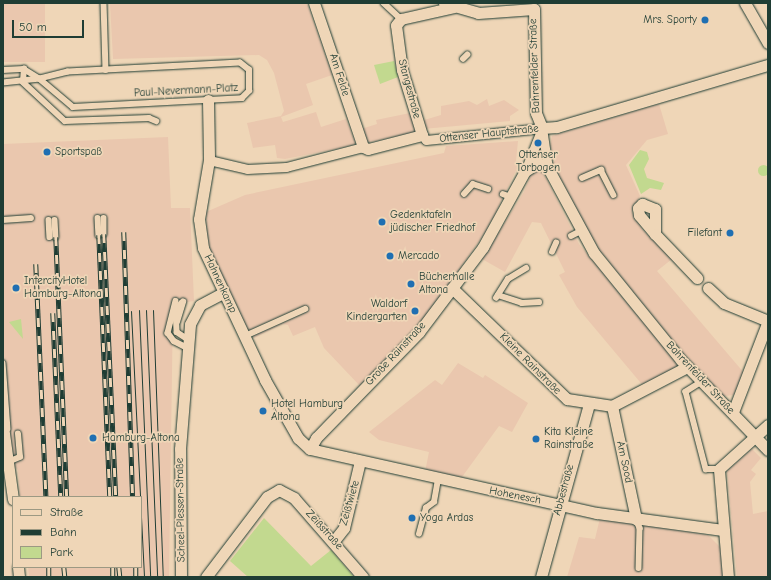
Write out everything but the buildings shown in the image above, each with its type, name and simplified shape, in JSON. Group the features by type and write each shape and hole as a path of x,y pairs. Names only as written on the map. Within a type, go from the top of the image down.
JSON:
{"street":[{"name":"Am Felde","path":"314,3 363,147"},
{"path":"745,3 768,43"},
{"path":"401,19 449,5"},
{"name":"Bahrenfelder Straße","path":"449,5 478,13 534,9 536,113 542,128 543,165 563,188 576,233 684,364 733,412 768,450"},
{"name":"Stangestraße","path":"401,19 396,25 402,70 422,135"},
{"name":"Ottenser Hauptstraße","path":"209,160 247,169 286,167 363,147 422,135 426,140 557,127 768,65"},
{"name":"Hahnenkamp","path":"208,100 209,160 200,232 205,254 223,293 298,438 310,449"},
{"name":"Große Rainstraße","path":"310,449 316,438 415,337 483,247 507,195 525,172 542,128"},
{"name":"Große Rainstraße","path":"525,172 543,165"},
{"path":"655,234 697,278"},
{"name":"Kleine Rainstraße","path":"452,288 484,311 556,392 567,399 588,404 612,406"},
{"path":"708,288 724,303 768,321 733,412"},
{"name":"Scheel-Plessen-Straße","path":"181,577 180,449 189,344 196,309 223,293"},
{"path":"612,406 684,364"},
{"name":"Abbestraße","path":"541,577 588,404"},
{"name":"Am Sood","path":"612,406 636,518"},
{"path":"728,577 723,530 720,469 768,425"},
{"path":"3,426 10,461 13,496"},
{"name":"Hohenesch","path":"310,449 438,479 560,505 636,518 723,530"},
{"name":"Zeißtwiete","path":"334,542 344,528 360,461"},
{"name":"Zeißstraße","path":"206,577 267,497 279,490 289,493 334,542 363,577"}],"lane":[{"path":"104,3 106,70"},
{"path":"384,3 401,19"},
{"name":"Paul-Nevermann-Platz","path":"3,83 23,82 40,79 68,72 240,63 248,67 246,96 208,100 73,107 40,79 24,69"},
{"path":"3,70 24,69 23,82 65,121 149,118 156,121"},
{"path":"582,178 601,170 614,195"},
{"path":"464,194 473,184 488,189"},
{"path":"3,220 31,218"},
{"path":"101,218 101,234"},
{"path":"52,220 53,237"},
{"path":"552,252 556,243"},
{"path":"526,268 508,279 497,296 522,303 539,302"},
{"path":"176,301 170,320 168,333 177,342 189,344"},
{"path":"183,302 181,318 177,322 178,335 189,344"},
{"path":"245,336 305,309"},
{"path":"3,364 10,461 20,458 18,434"},
{"path":"702,382 686,392 706,469 720,469"},
{"path":"419,534 426,508 434,502 438,479"},
{"path":"636,518 640,528 639,568"}],"shaded area":[{"path":"3,3 45,3 45,62 3,62"},
{"path":"110,3 307,3 332,75 306,84 313,105 281,117 283,122 316,112 321,127 346,119 356,145 285,159 277,158 275,145 253,148 247,123 281,116 284,111 274,73 267,60 259,55 113,59"},
{"path":"487,99 489,106 504,100 519,110 510,116 510,121 423,129 421,121 441,115 441,106 469,101 477,105"},
{"path":"659,104 668,134 647,140 626,165 640,196 632,212 642,229 672,259 657,271 745,374 734,395 724,396 676,345 597,250 553,163 556,159 550,146 552,136"},
{"path":"410,113 418,132 365,143 361,129 377,124 376,120"},
{"path":"168,137 171,208 190,208 194,301 173,304 169,577 29,577 28,568 142,568 142,496 20,496 18,470 12,464 3,384 3,144"},
{"path":"518,141 516,161 520,162 489,227 431,310 360,386 324,348 315,327 293,336 288,325 283,324 254,338 246,327 207,246 206,212 245,195 444,153 446,146"},
{"path":"532,172 543,172 579,244 679,364 676,372 645,388 577,307 559,275 565,272 541,223 532,222 505,272 482,259 524,192"},
{"path":"458,363 483,378 485,375 528,403 512,432 499,426 462,477 425,472 429,452 379,440 369,432 435,380 442,385"},
{"path":"752,449 761,458 751,470 756,474 750,482 753,514 768,511 768,577 737,577 727,471"},
{"path":"600,518 708,535 721,548 724,577 567,577 579,537 595,539"}],"green space":[{"path":"394,61 398,77 380,84 374,65"},
{"path":"640,150 647,152 649,159 644,169 647,178 664,183 661,190 650,188 641,194 629,165"},
{"path":"761,165 765,165 767,166 767,174 761,175 758,172 758,168"},
{"path":"21,319 23,339 9,322"},
{"path":"264,518 311,566 331,550 354,577 248,577 230,561"}],"tram line":[{"path":"139,310 150,577"},
{"path":"146,310 157,577"},
{"path":"153,310 163,577"},
{"path":"131,311 140,496"},
{"path":"142,537 144,577"}],"railway":[{"path":"124,232 133,496"},
{"path":"104,234 116,496"},
{"path":"99,235 110,496"},
{"path":"56,237 67,496"},
{"path":"36,264 46,496"},
{"path":"53,313 61,496"},
{"path":"49,568 49,577"},
{"path":"64,568 65,577"},
{"path":"113,568 113,577"},
{"path":"119,568 120,577"},
{"path":"136,568 136,577"}],"place":[{"name":"Mrs. Sporty","path":"705,20"},
{"name":"Ottenser Torbogen","path":"538,143"},
{"name":"Sportspaß","path":"47,152"},
{"name":"Gedenktafeln jüdischer Friedhof","path":"382,222"},
{"name":"Filefant","path":"730,233"},
{"name":"Mercado","path":"390,256"},
{"name":"Bücherhalle Altona","path":"411,284"},
{"name":"IntercityHotel Hamburg-Altona","path":"16,288"},
{"name":"Waldorf Kindergarten","path":"415,311"},
{"name":"Hotel Hamburg Altona","path":"263,411"},
{"name":"Hamburg-Altona","path":"93,438"},
{"name":"Kita Kleine Rainstraße","path":"536,439"},
{"name":"Yoga Ardas","path":"412,518"}]}
